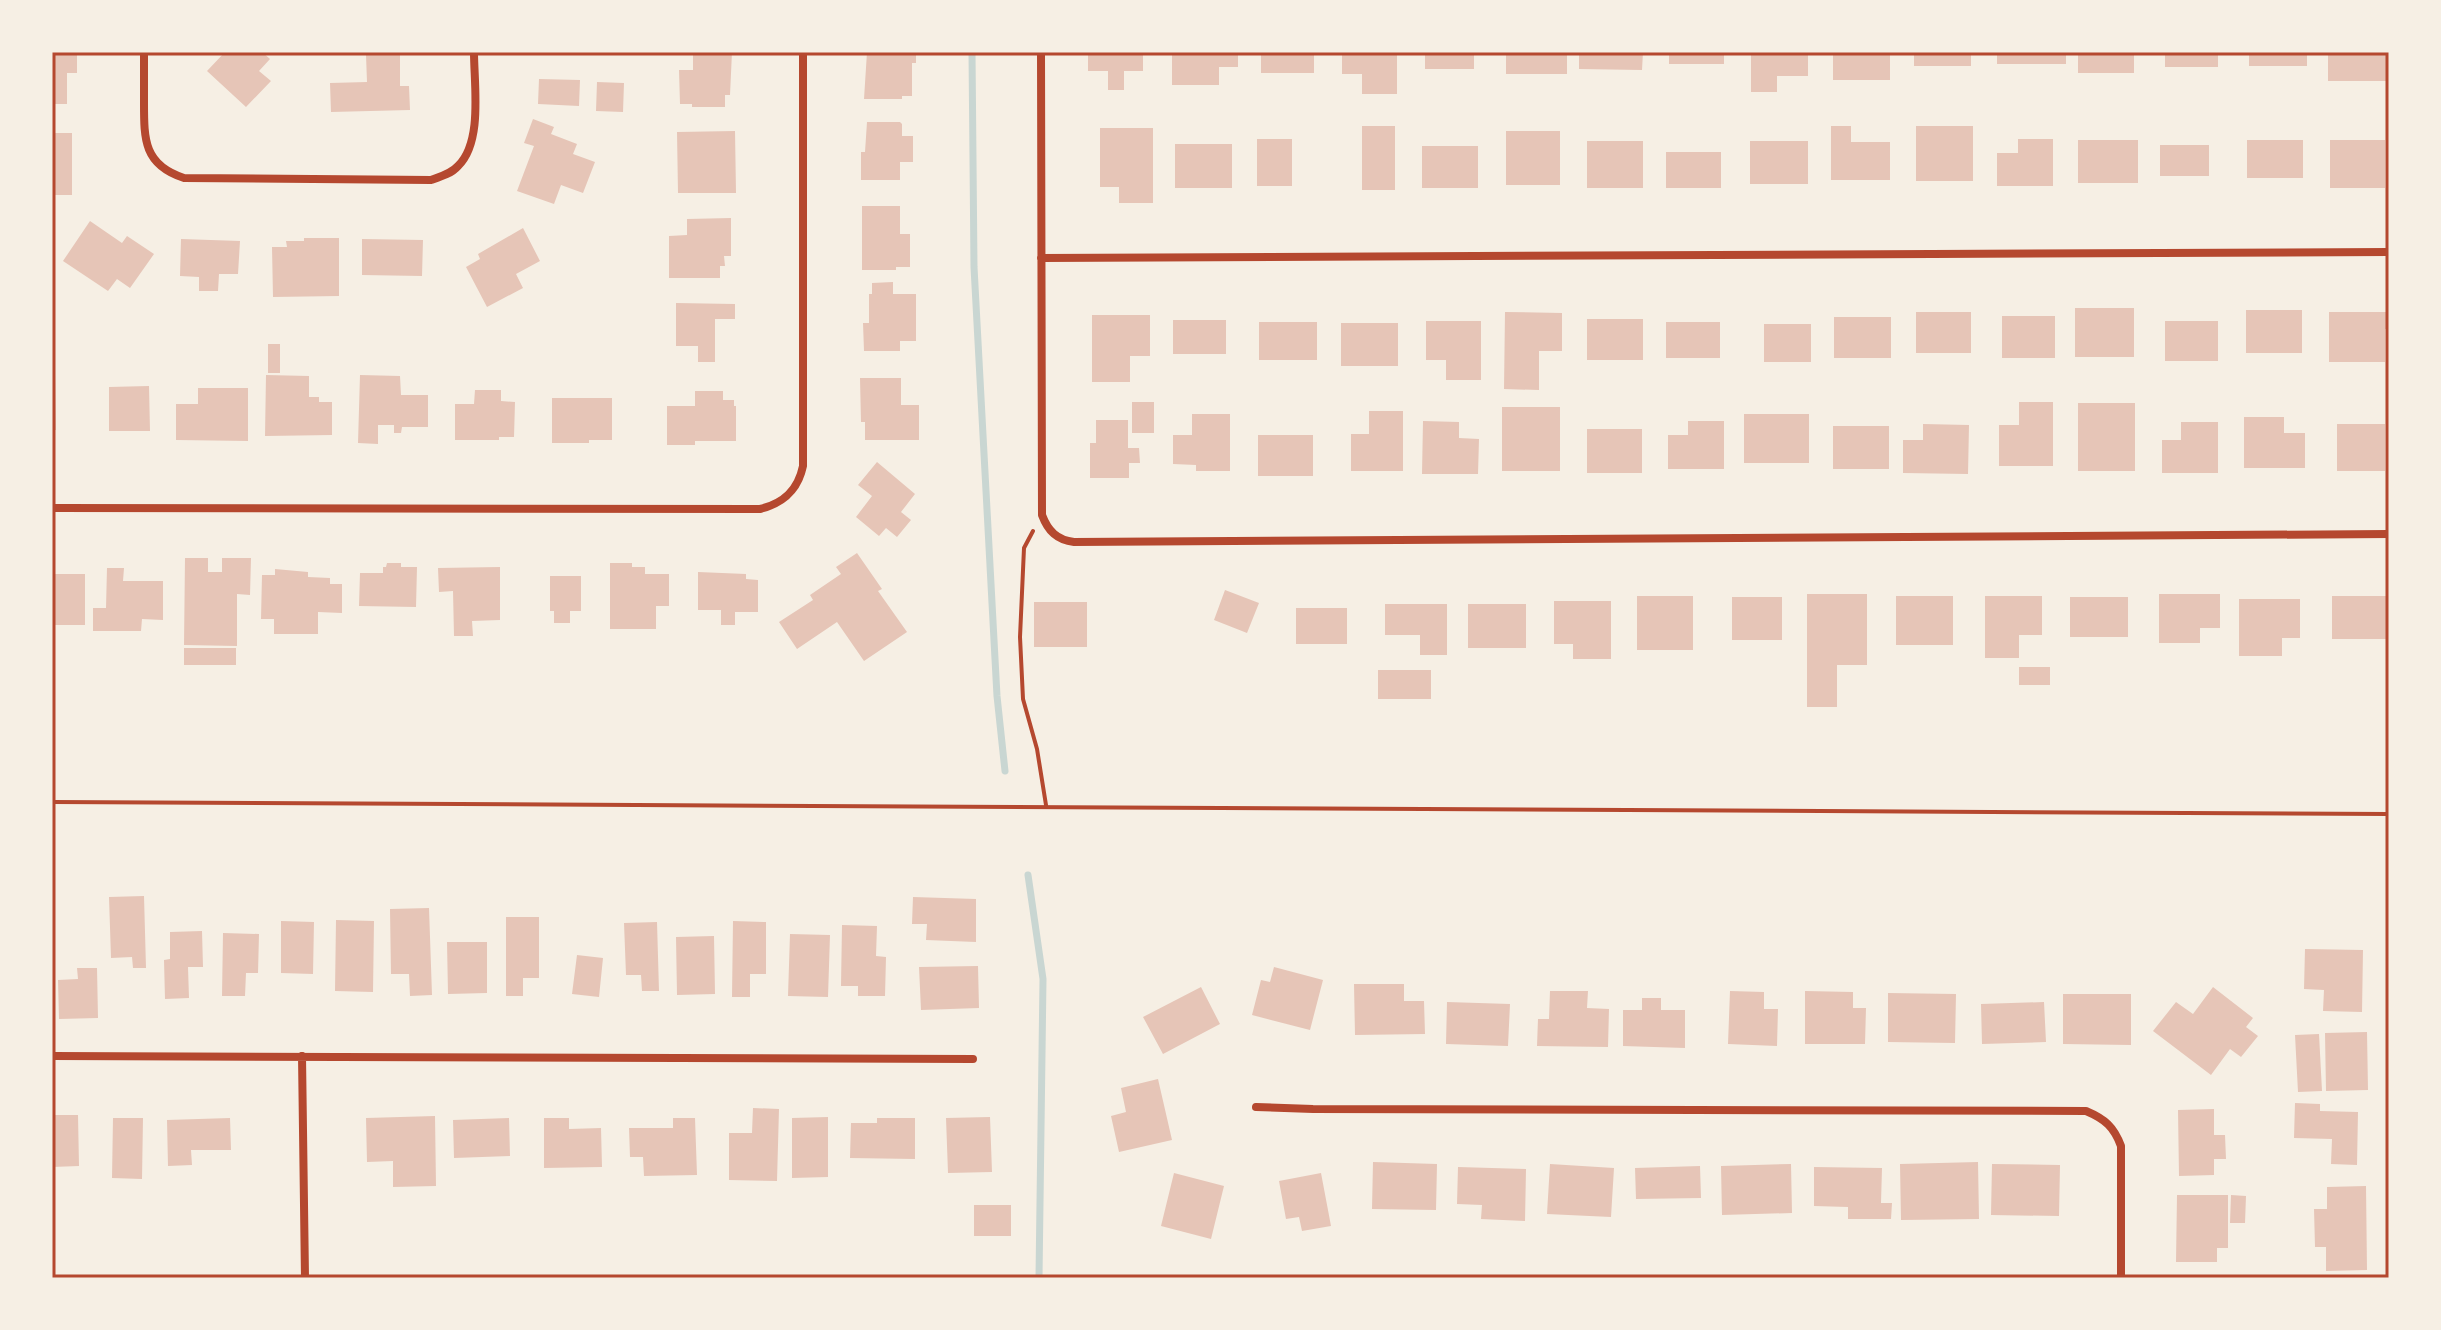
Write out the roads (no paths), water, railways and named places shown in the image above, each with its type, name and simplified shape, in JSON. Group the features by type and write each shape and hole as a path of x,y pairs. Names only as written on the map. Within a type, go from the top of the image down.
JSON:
{"street":[{"path":"144,52 144,136 150,155 161,167 184,178 431,180 458,167 468,154 474,137 474,52"},
{"path":"52,508 760,509 773,506 792,492 803,466 803,52"},
{"path":"1041,52 1042,515 1046,526 1063,541 2389,534"},
{"path":"1041,258 2389,252"},
{"path":"52,1056 973,1059"},
{"path":"302,1056 305,1278"},
{"path":"1256,1107 2086,1111 2109,1123 2121,1146 2121,1278"}],"waterway":[{"path":"972,52 974,267 997,696 1005,771"},
{"path":"1028,875 1043,979 1039,1278"}]}
